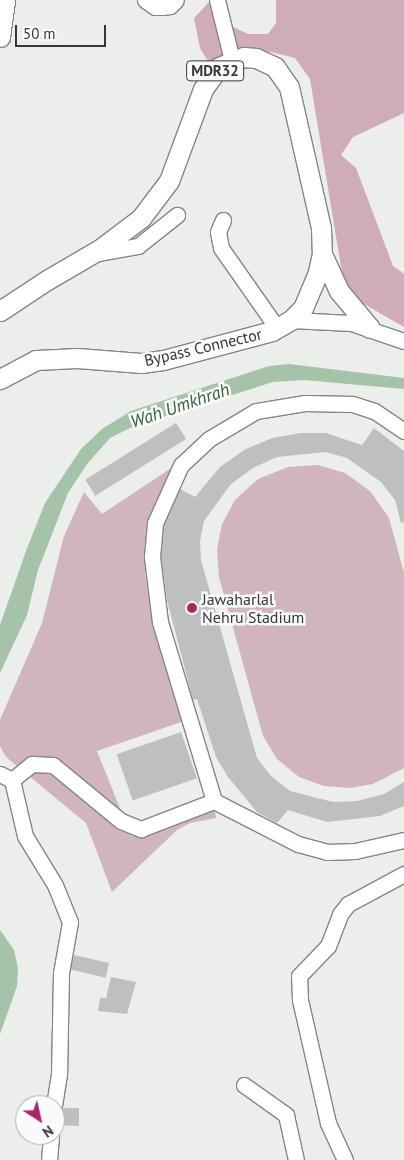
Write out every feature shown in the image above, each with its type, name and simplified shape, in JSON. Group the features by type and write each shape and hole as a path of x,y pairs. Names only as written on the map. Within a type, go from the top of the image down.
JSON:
{"main road":[{"path":"0,37 5,0"},
{"name":"MDR32","path":"0,312 46,280 92,254 141,218 157,198 179,158 203,89 219,67 232,60 244,57 267,62 276,68 288,87 318,209 322,254 311,294 284,324"},
{"path":"322,254 339,291 370,328"},
{"name":"Bypass Connector","path":"0,379 36,360 77,358 141,363 163,360 255,337 284,324"}],"street":[{"path":"145,0 150,5 162,7 170,6 176,0"},
{"path":"217,0 232,60"},
{"path":"92,254 138,246 177,215"},
{"path":"223,220 218,232 221,248 284,324"},
{"name":"Bypass Connector","path":"284,324 336,321 370,328 404,341"},
{"path":"404,430 374,411 352,404 277,406 256,411 209,439 181,466 170,486 155,523 152,557 160,622 214,801 298,844 327,852 355,852 404,840"},
{"path":"55,1095 58,1074 61,973 70,922 55,885 26,836 6,777 32,764 53,765 121,821 141,828 214,801"},
{"path":"345,1160 328,1122 300,1000 299,976 328,946 340,914 348,904 404,874"},
{"path":"244,1086 286,1115 296,1160"},
{"path":"49,1160 50,1145"}],"shaded area":[{"path":"276,0 404,0 404,113 353,137 341,155 356,168 393,266 404,274 404,327 357,300 343,279 310,79 295,58 271,52 247,51 211,66 200,48 194,18 208,3 223,5 229,25 248,34 268,34 276,23"},
{"path":"188,457 167,480 154,507 146,539 145,573 149,597 187,720 97,751 131,836 214,806 216,818 190,823 177,830 112,892 86,823 6,757 0,746 0,720 42,623 64,536 84,492 102,514"},
{"path":"318,465 345,473 370,491 389,518 404,573 404,768 373,784 350,788 324,786 299,777 277,759 263,736 219,577 217,549 222,524 235,500 258,479 288,467"}],"water":[{"name":"Wah Umkhrah","path":"289,364 404,378 404,389 304,380 273,382 134,426 110,438 87,464 68,493 38,570 27,615 0,673 0,625 26,551 45,503 81,449 102,429 131,411 269,366"},
{"path":"0,930 14,950 18,968 17,986 0,1034"}],"building":[{"path":"176,423 186,439 95,496 85,480"},
{"name":"Jawaharlal Nehru Stadium","path":"374,428 404,451 404,522 401,523 395,500 381,482 347,458 326,452 277,457 253,468 231,484 204,521 200,541 201,560 257,758 271,776 290,791 333,802 357,801 384,794 404,782 404,806 380,816 327,822 288,810 277,823 257,812 228,777 216,757 197,699 193,700 167,600 161,557 164,525 180,489 195,497 220,467 244,450 272,438 301,433 326,433 362,445"},
{"path":"181,732 197,778 133,800 117,754"},
{"path":"74,955 109,963 106,978 71,970"},
{"path":"111,977 136,982 127,1014 98,1011 100,998 106,998"},
{"path":"65,1108 79,1108 79,1126 65,1125"}],"place":[{"name":"Jawaharlal Nehru Stadium","path":"192,608"}]}
